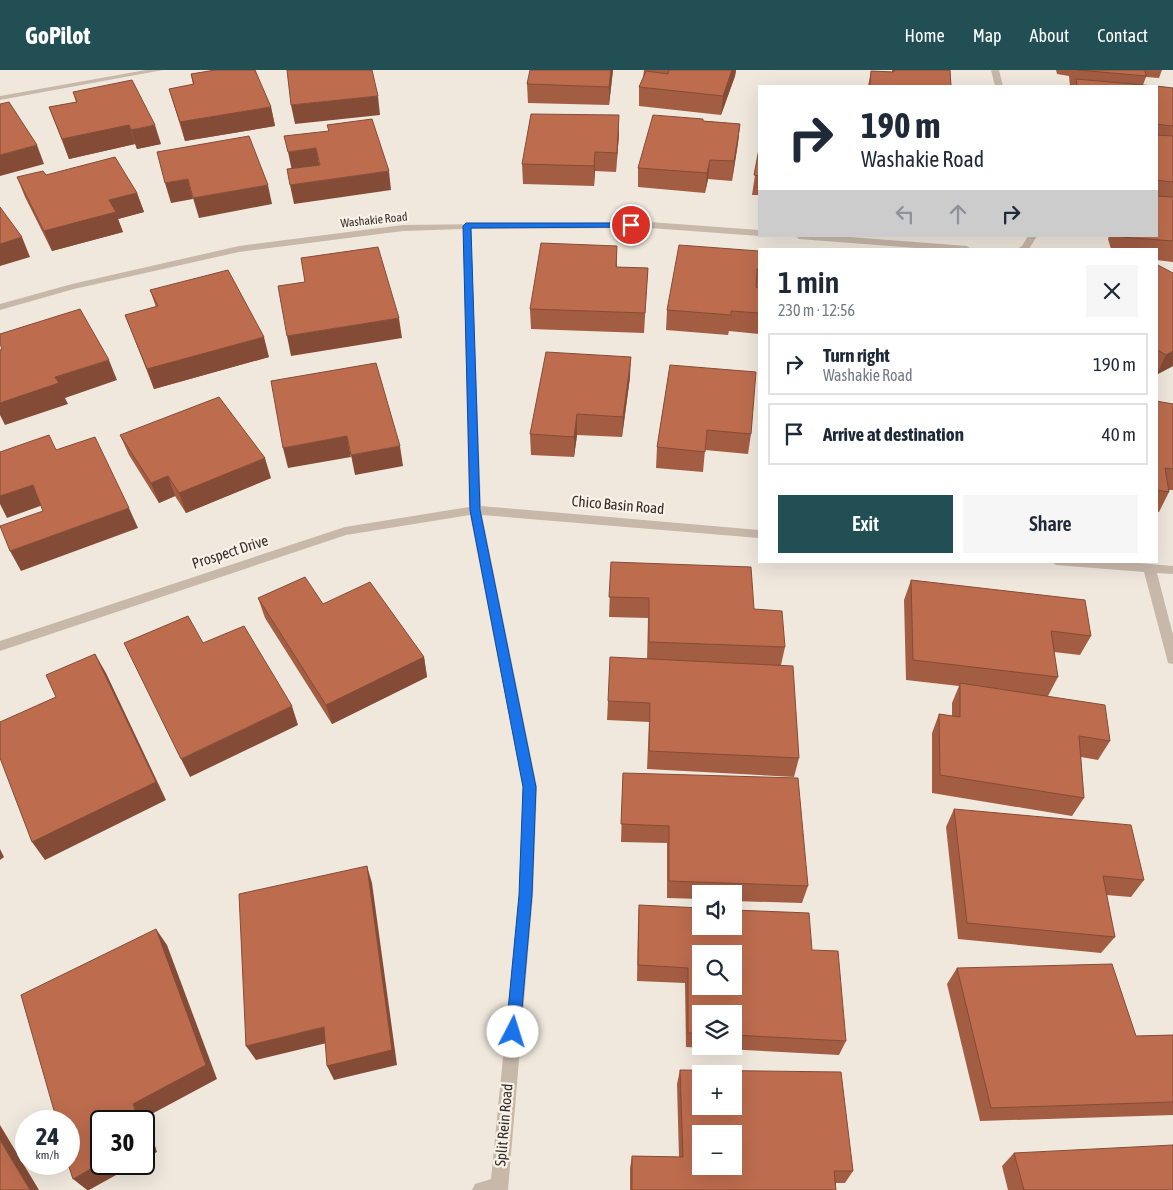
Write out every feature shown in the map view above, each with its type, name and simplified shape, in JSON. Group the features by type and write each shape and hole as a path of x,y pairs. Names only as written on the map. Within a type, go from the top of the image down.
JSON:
{"street":[{"path":"0,98 159,70"},
{"path":"995,70 999,85"},
{"name":"Washakie Road","path":"0,307 72,287 239,249 403,228 650,225 758,233"},
{"name":"Split Rein Road","path":"466,226 475,510 530,787 526,895 493,1189"},
{"path":"812,237 954,248"},
{"path":"1023,248 1032,237"},
{"name":"Chico Basin Road","path":"475,510 758,534"},
{"name":"Prospect Drive","path":"0,646 344,531 475,510"},
{"path":"1087,563 1173,570"},
{"path":"1150,567 1173,659"}],"building":[{"path":"215,70 255,70 271,107 180,122 169,89 194,84 191,74"},
{"path":"287,70 372,70 378,96 291,105"},
{"path":"530,70 611,70 609,87 527,84"},
{"path":"669,70 732,70 723,96 639,87 646,71 668,74"},
{"path":"894,70 950,70 951,85 870,85 871,71 894,72"},
{"path":"1078,70 1145,70 1146,76"},
{"path":"1076,79 1143,85 1077,85"},
{"path":"132,80 155,125 131,130 129,125 62,139 49,107 77,102 73,92"},
{"path":"1158,86 1173,88 1173,126 1158,124"},
{"path":"9,102 37,145 0,155 0,104"},
{"path":"531,114 619,115 617,153 595,152 594,166 522,164"},
{"path":"653,115 740,124 734,161 710,160 707,173 638,168"},
{"path":"372,119 389,171 290,185 287,169 320,165 316,148 288,152 284,136 329,131 327,125"},
{"path":"1158,135 1173,136 1173,182 1158,180"},
{"path":"249,136 268,185 193,198 188,179 165,183 157,152"},
{"path":"758,154 758,176 754,175"},
{"path":"115,157 137,193 109,200 116,212 44,231 17,177 43,171 46,175"},
{"path":"1158,196 1173,197 1173,241 1121,237 1158,237"},
{"path":"0,207 22,237 0,244"},
{"path":"541,243 617,246 616,267 648,268 645,313 530,309"},
{"path":"679,245 758,251 756,287 758,288 758,313 731,311 731,315 667,310"},
{"path":"378,247 399,318 287,336 278,286 305,282 301,258"},
{"path":"1158,265 1173,273 1173,351 1166,355 1158,350"},
{"path":"228,270 264,337 147,369 125,315 158,306 150,290"},
{"path":"80,309 109,360 55,377 59,383 0,403 0,350 2,349 0,334"},
{"path":"546,352 631,357 623,417 577,414 574,437 530,434"},
{"path":"376,363 400,446 351,455 347,436 283,448 271,381"},
{"path":"670,365 756,372 751,434 707,430 705,452 657,447"},
{"path":"219,397 265,458 179,493 168,476 151,483 120,435"},
{"path":"1158,401 1173,404 1173,469 1165,468 1169,492 1158,490"},
{"path":"49,435 56,450 95,437 129,508 10,551 0,526 43,511 33,485 0,496 0,452"},
{"path":"611,562 751,567 754,609 782,611 785,647 649,642 649,598 609,597"},
{"path":"305,577 323,604 370,582 424,657 326,705 258,598"},
{"path":"911,580 1085,600 1091,636 1051,631 1058,677 913,660"},
{"path":"188,616 203,643 244,626 292,706 181,759 124,643"},
{"path":"95,654 156,782 32,842 0,758 0,722 56,697 46,675"},
{"path":"610,657 793,666 799,758 649,751 650,703 608,701"},
{"path":"960,683 1105,705 1110,741 1079,736 1084,798 940,775 939,714 960,717"},
{"path":"623,773 798,778 808,886 669,881 669,826 621,824"},
{"path":"954,809 1131,825 1144,880 1103,876 1115,937 967,923"},
{"path":"367,866 392,1050 327,1066 324,1027 246,1046 239,894"},
{"path":"639,905 692,908 692,935 742,935 742,910 809,913 812,950 838,951 846,1041 742,1035 742,1005 692,1005 692,1033 688,1033 688,968 638,965"},
{"path":"156,929 206,1065 133,1104 135,1110 90,1110 90,1169 80,1175 80,1110 54,1110 21,995"},
{"path":"1112,964 1136,1036 1173,1035 1173,1102 991,1108 957,968"},
{"path":"680,1070 692,1070 692,1115 742,1115 742,1071 841,1072 853,1171 834,1171 836,1190 632,1190 632,1156 683,1157"},
{"path":"0,1140 15,1165 15,1175 21,1175 30,1190 0,1190"},
{"path":"1173,1145 1173,1190 1024,1190 1014,1153"},
{"path":"72,1175 80,1175 73,1179"}],"route":[{"path":"513,1032 526,895 530,787 475,510 466,226 631,225"}]}
